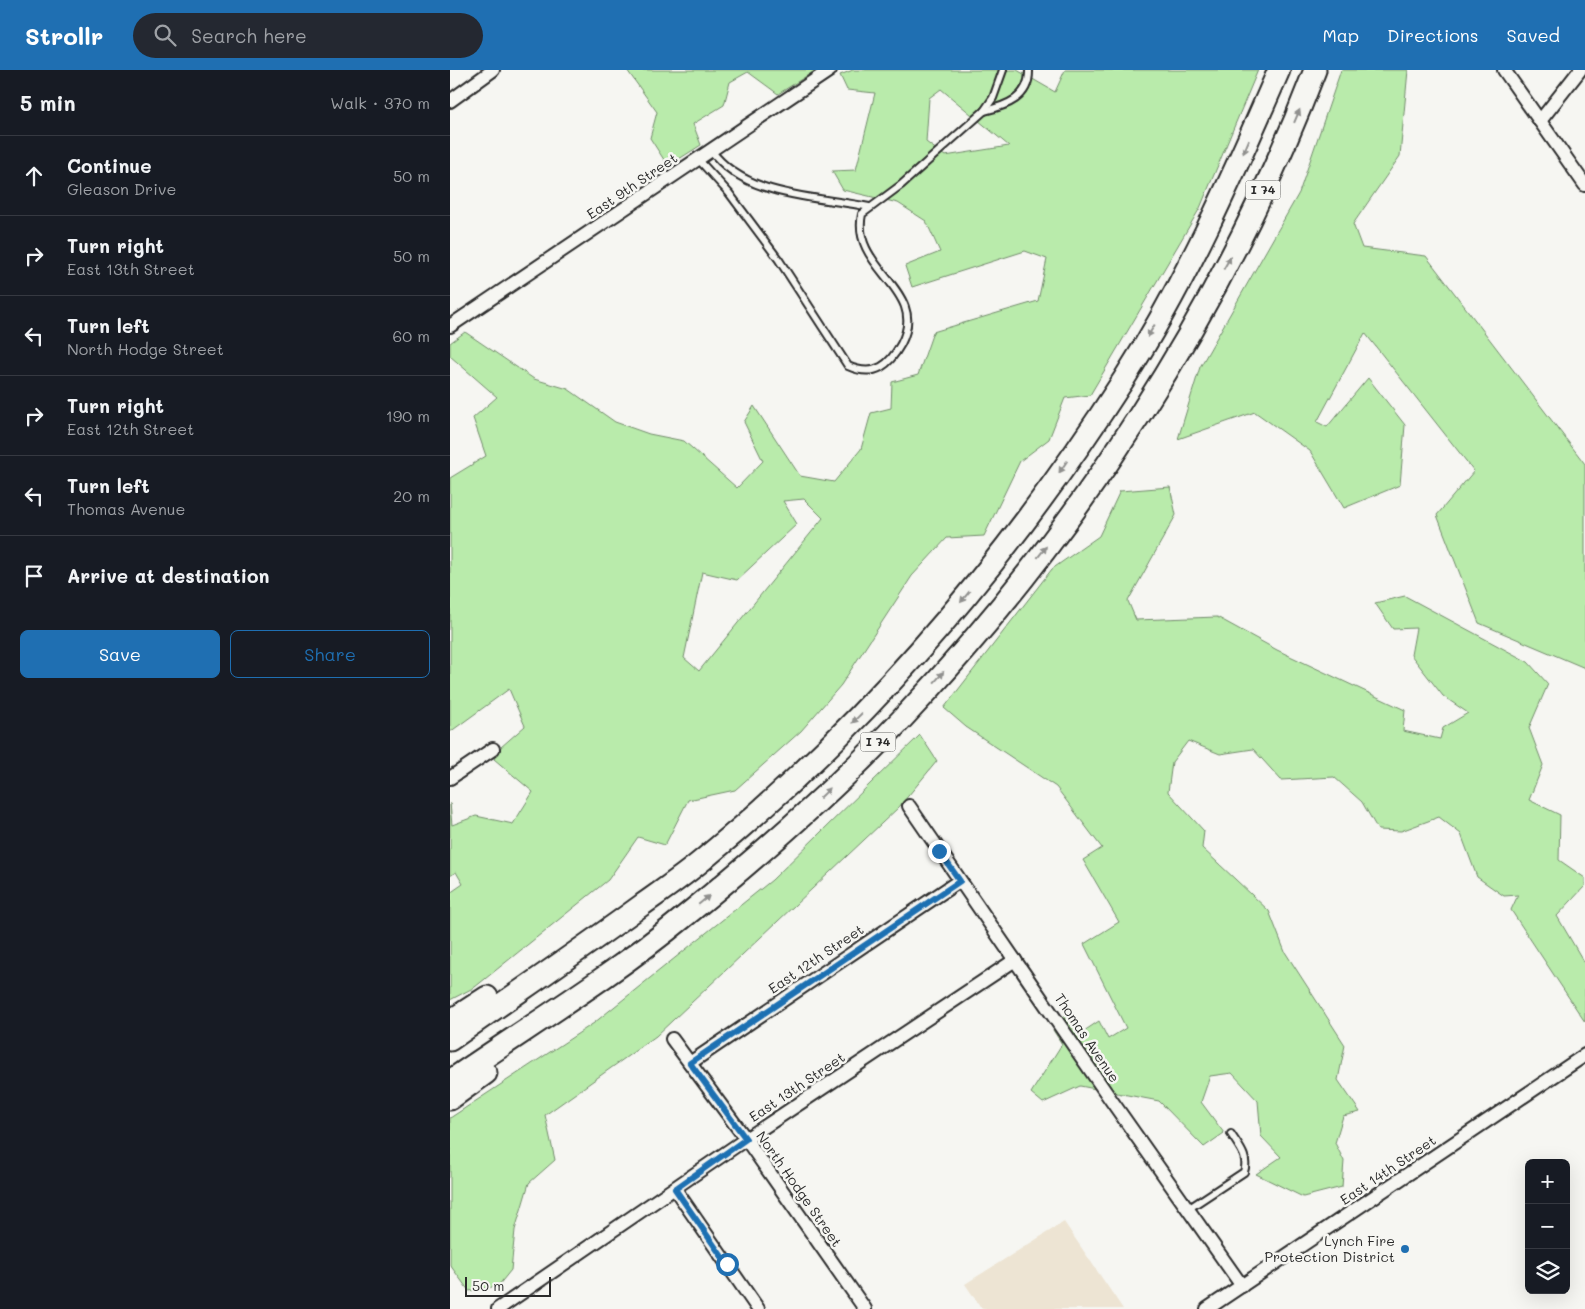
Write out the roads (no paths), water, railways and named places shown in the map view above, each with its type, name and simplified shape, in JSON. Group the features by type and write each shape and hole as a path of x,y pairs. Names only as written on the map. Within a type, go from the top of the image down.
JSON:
{"highway":[{"name":"I 74","path":"450,1040 620,921 703,860 762,808 858,717 942,625 1030,516 1124,378 1175,288 1231,182 1278,70"},
{"name":"I 74","path":"450,1081 595,982 682,919 794,823 900,721 994,614 1078,506 1166,374 1234,250 1297,117 1315,70"},
{"path":"450,1099 622,977 682,919"},
{"path":"450,1021 515,979 620,921"}],"street":[{"path":"450,101 493,70"},
{"name":"East 9th Street","path":"450,326 830,70"},
{"path":"1504,70 1585,185"},
{"path":"1540,121 1580,70"},
{"path":"450,778 493,749"},
{"name":"Thomas Avenue","path":"909,806 1187,1210 1242,1286"},
{"name":"East 12th Street","path":"690,1063 960,881"},
{"name":"East 13th Street","path":"498,1309 746,1139 1015,960"},
{"name":"North Hodge Street","path":"672,1039 746,1139 865,1309"},
{"name":"East 14th Street","path":"1207,1309 1585,1055"},
{"path":"675,1189 758,1309"}],"lane":[{"path":"698,159 729,193 779,260 848,366 864,371 880,368 892,357 904,338 907,318 902,295 873,263 863,245 860,223 862,214 901,185 984,111 993,98 1004,70"},
{"path":"984,111 1014,101 1028,82 1029,70"},
{"path":"712,150 718,159 744,178 771,189 869,207"},
{"path":"1187,1210 1244,1172 1247,1164 1244,1153 1231,1134"}],"place":[{"name":"Lynch Fire Protection District","path":"1405,1249"}]}
